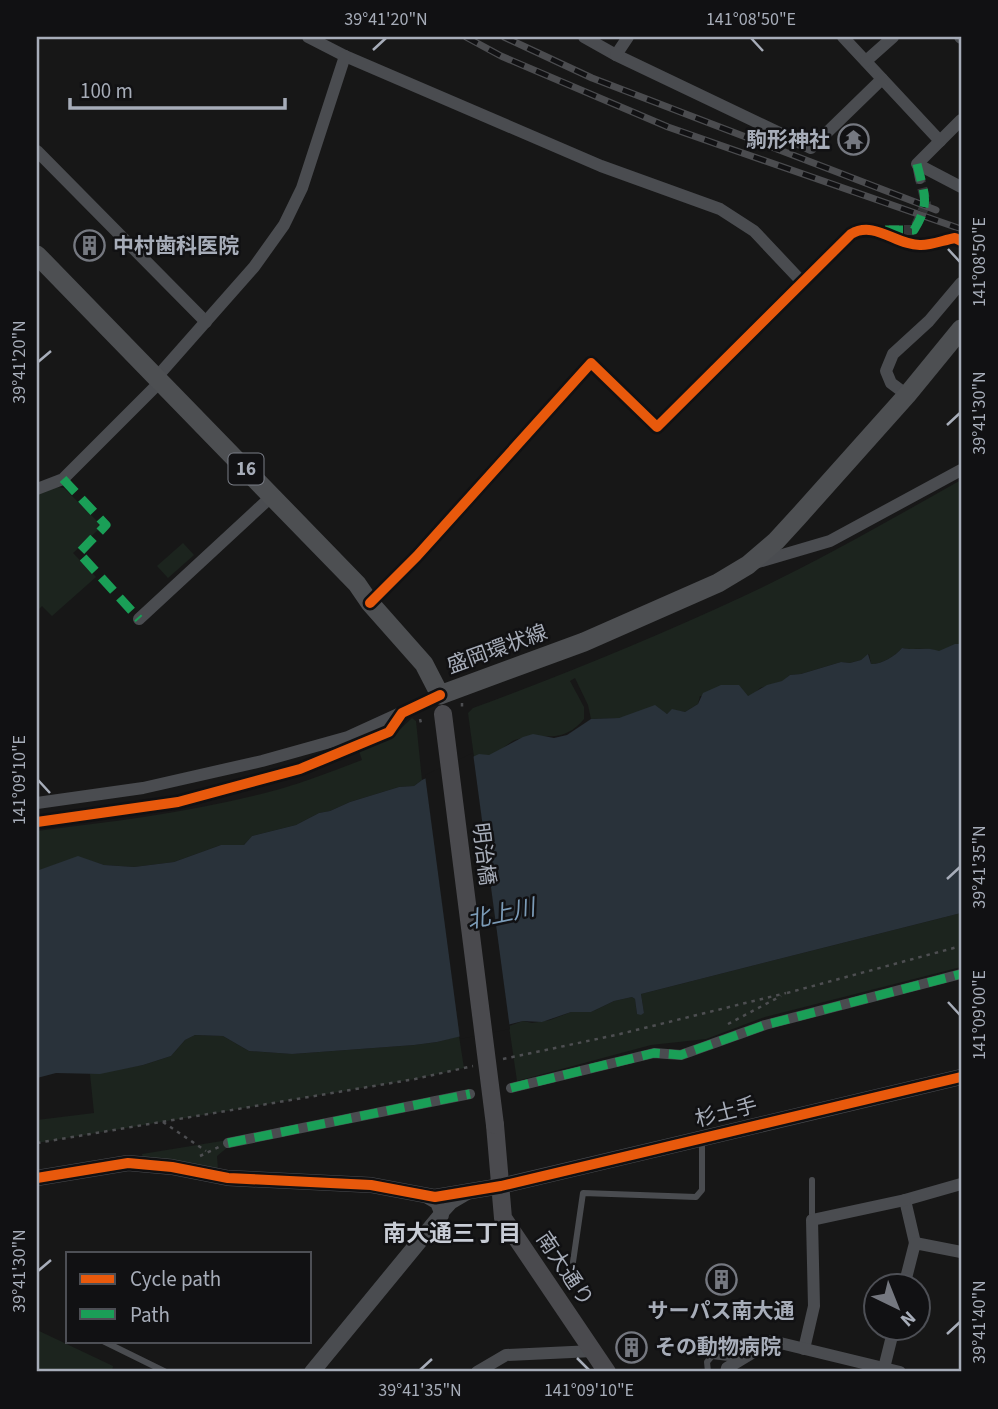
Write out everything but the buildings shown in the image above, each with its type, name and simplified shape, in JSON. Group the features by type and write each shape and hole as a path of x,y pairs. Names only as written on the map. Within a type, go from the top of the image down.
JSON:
{"main road":[{"name":"盛岡環状線","path":"37,255 357,584 370,603 424,664 442,704 718,583 748,565 776,541 907,395 961,329"},
{"name":"明治橋","path":"442,704 501,1186"},
{"name":"南大通り","path":"501,1186 503,1218 607,1372"}],"street":[{"path":"308,37 345,56 601,166 720,209 754,231 803,283"},
{"path":"584,37 616,55 811,148 882,79"},
{"path":"616,55 628,37"},
{"path":"843,37 940,141"},
{"path":"866,61 893,37"},
{"path":"37,489 63,479 158,380 254,267 284,225 302,188 345,56"},
{"path":"917,164 961,120"},
{"path":"37,151 206,322"},
{"path":"917,164 920,179"},
{"path":"917,164 961,187"},
{"path":"370,603 417,556 591,363 657,427 851,234 860,229 889,230"},
{"path":"872,229 906,243 922,246 955,238 961,241"},
{"path":"907,395 891,383 886,371 893,354 929,321 961,283"},
{"path":"748,565 830,541 961,470"},
{"path":"139,619 272,496"},
{"path":"37,803 143,788 262,761 348,737 442,704"},
{"path":"511,1088 653,1053 681,1055 765,1025 961,974"},
{"name":"杉土手","path":"37,1178 128,1163 172,1167 228,1178 371,1185 435,1196 501,1186 961,1077"},
{"path":"228,1143 470,1094"},
{"path":"804,1349 814,1306 812,1220 905,1200 961,1184"},
{"path":"312,1372 441,1215 452,1203 473,1191"},
{"path":"421,1194 436,1203 441,1215"},
{"path":"905,1200 915,1243 908,1272"},
{"path":"915,1243 961,1252"},
{"path":"726,1372 727,1368 772,1341 900,1372"},
{"path":"883,1370 890,1342"},
{"path":"477,1372 506,1355 593,1351"}],"lane":[{"path":"573,1262 583,1193 696,1198 702,1190 702,1138"},
{"path":"812,1180 812,1220"},
{"path":"105,1342 166,1372"},
{"path":"708,1372 707,1362 712,1356 741,1360"}],"path":[{"path":"462,703 462,711"},
{"path":"420,719 422,727"},
{"path":"501,1059 616,1035 961,946"},
{"path":"723,1027 786,993"},
{"path":"37,1143 415,1079 476,1065"},
{"path":"163,1122 206,1151"},
{"path":"199,1157 206,1151 228,1143"}],"shaded area":[{"path":"961,480 961,644 939,652 902,648 888,659 875,664 871,664 869,654 850,663 841,662 790,675 783,681 760,688 748,696 700,696 698,704 685,712 672,710 667,714 660,711 619,718 591,719 588,705 575,678 570,681 584,707 584,719 576,727 561,735 518,739 494,754 474,757 468,713 473,708 610,655 772,583"},
{"path":"57,487 64,488 99,523 98,530 73,553 96,577 52,616 42,606 37,611 37,494"},
{"path":"183,543 194,555 168,578 157,566"},
{"path":"412,718 416,721 422,780 414,786 399,787 350,802 296,825 252,836 244,845 221,845 174,862 134,867 104,865 78,857 37,871 37,831 190,809 290,786 362,760 359,751 391,738"},
{"path":"961,913 961,967 765,1017 706,1039 651,1045 517,1081 509,1026 523,1021 532,1023 550,1020 571,1012 591,1012 614,1001 632,997 635,999 637,1014 644,1013 641,994"},
{"path":"195,1035 223,1036 249,1051 292,1054 414,1045 459,1036 464,1068 415,1079 37,1143 37,1120 94,1113 90,1074 143,1065 171,1056 185,1040"},
{"path":"228,1140 229,1146 217,1156 218,1170 143,1159 142,1154"},
{"path":"37,1330 113,1366 112,1372 37,1372"}],"water":[{"name":"北上川","path":"961,644 961,913 641,994 644,1013 641,1015 637,1014 635,999 632,997 614,1001 591,1012 571,1012 542,1022 523,1021 437,1042 292,1054 249,1051 223,1036 195,1035 185,1040 171,1056 143,1065 100,1074 56,1073 37,1078 39,870 78,856 104,865 134,867 174,862 221,845 244,845 252,836 296,825 350,802 399,787 414,786 479,754 489,755 533,734 554,738 567,735 591,719 619,718 655,705 667,714 672,709 685,712 698,704 703,693 721,685 739,685 748,696 790,675 841,662 850,663 861,660 868,654 871,664 875,664 888,659 902,648 939,651"}],"pier":[{"path":"473,753 510,1029 460,1039 425,775"}],"tunnel":[{"path":"889,230 914,230 926,203 920,179"}],"railway":[{"path":"466,37 501,56 668,127 961,229"},
{"path":"504,37 592,78 936,210"}],"marked path":[{"path":"885,230 914,230 923,212 924,191 917,164"},
{"path":"63,479 106,525 79,553 139,619"},
{"path":"511,1088 654,1053 681,1055 765,1025 961,974"},
{"path":"228,1143 470,1094"}],"cycle path":[{"path":"370,603 417,556 591,363 657,427 851,234 869,230 903,242 921,245 955,238 961,241"},
{"path":"37,822 178,802 300,769 389,732 402,713 440,695"},
{"path":"37,1178 128,1163 172,1167 228,1178 371,1185 435,1197 501,1186 961,1077"}],"place":[{"name":"駒形神社","path":"853,140"},
{"name":"中村歯科医院","path":"90,246"},
{"name":"サーパス南大通","path":"721,1279"},
{"name":"その動物病院","path":"632,1347"}],"district":[{"name":"南大通三丁目","path":"452,1233"}]}
